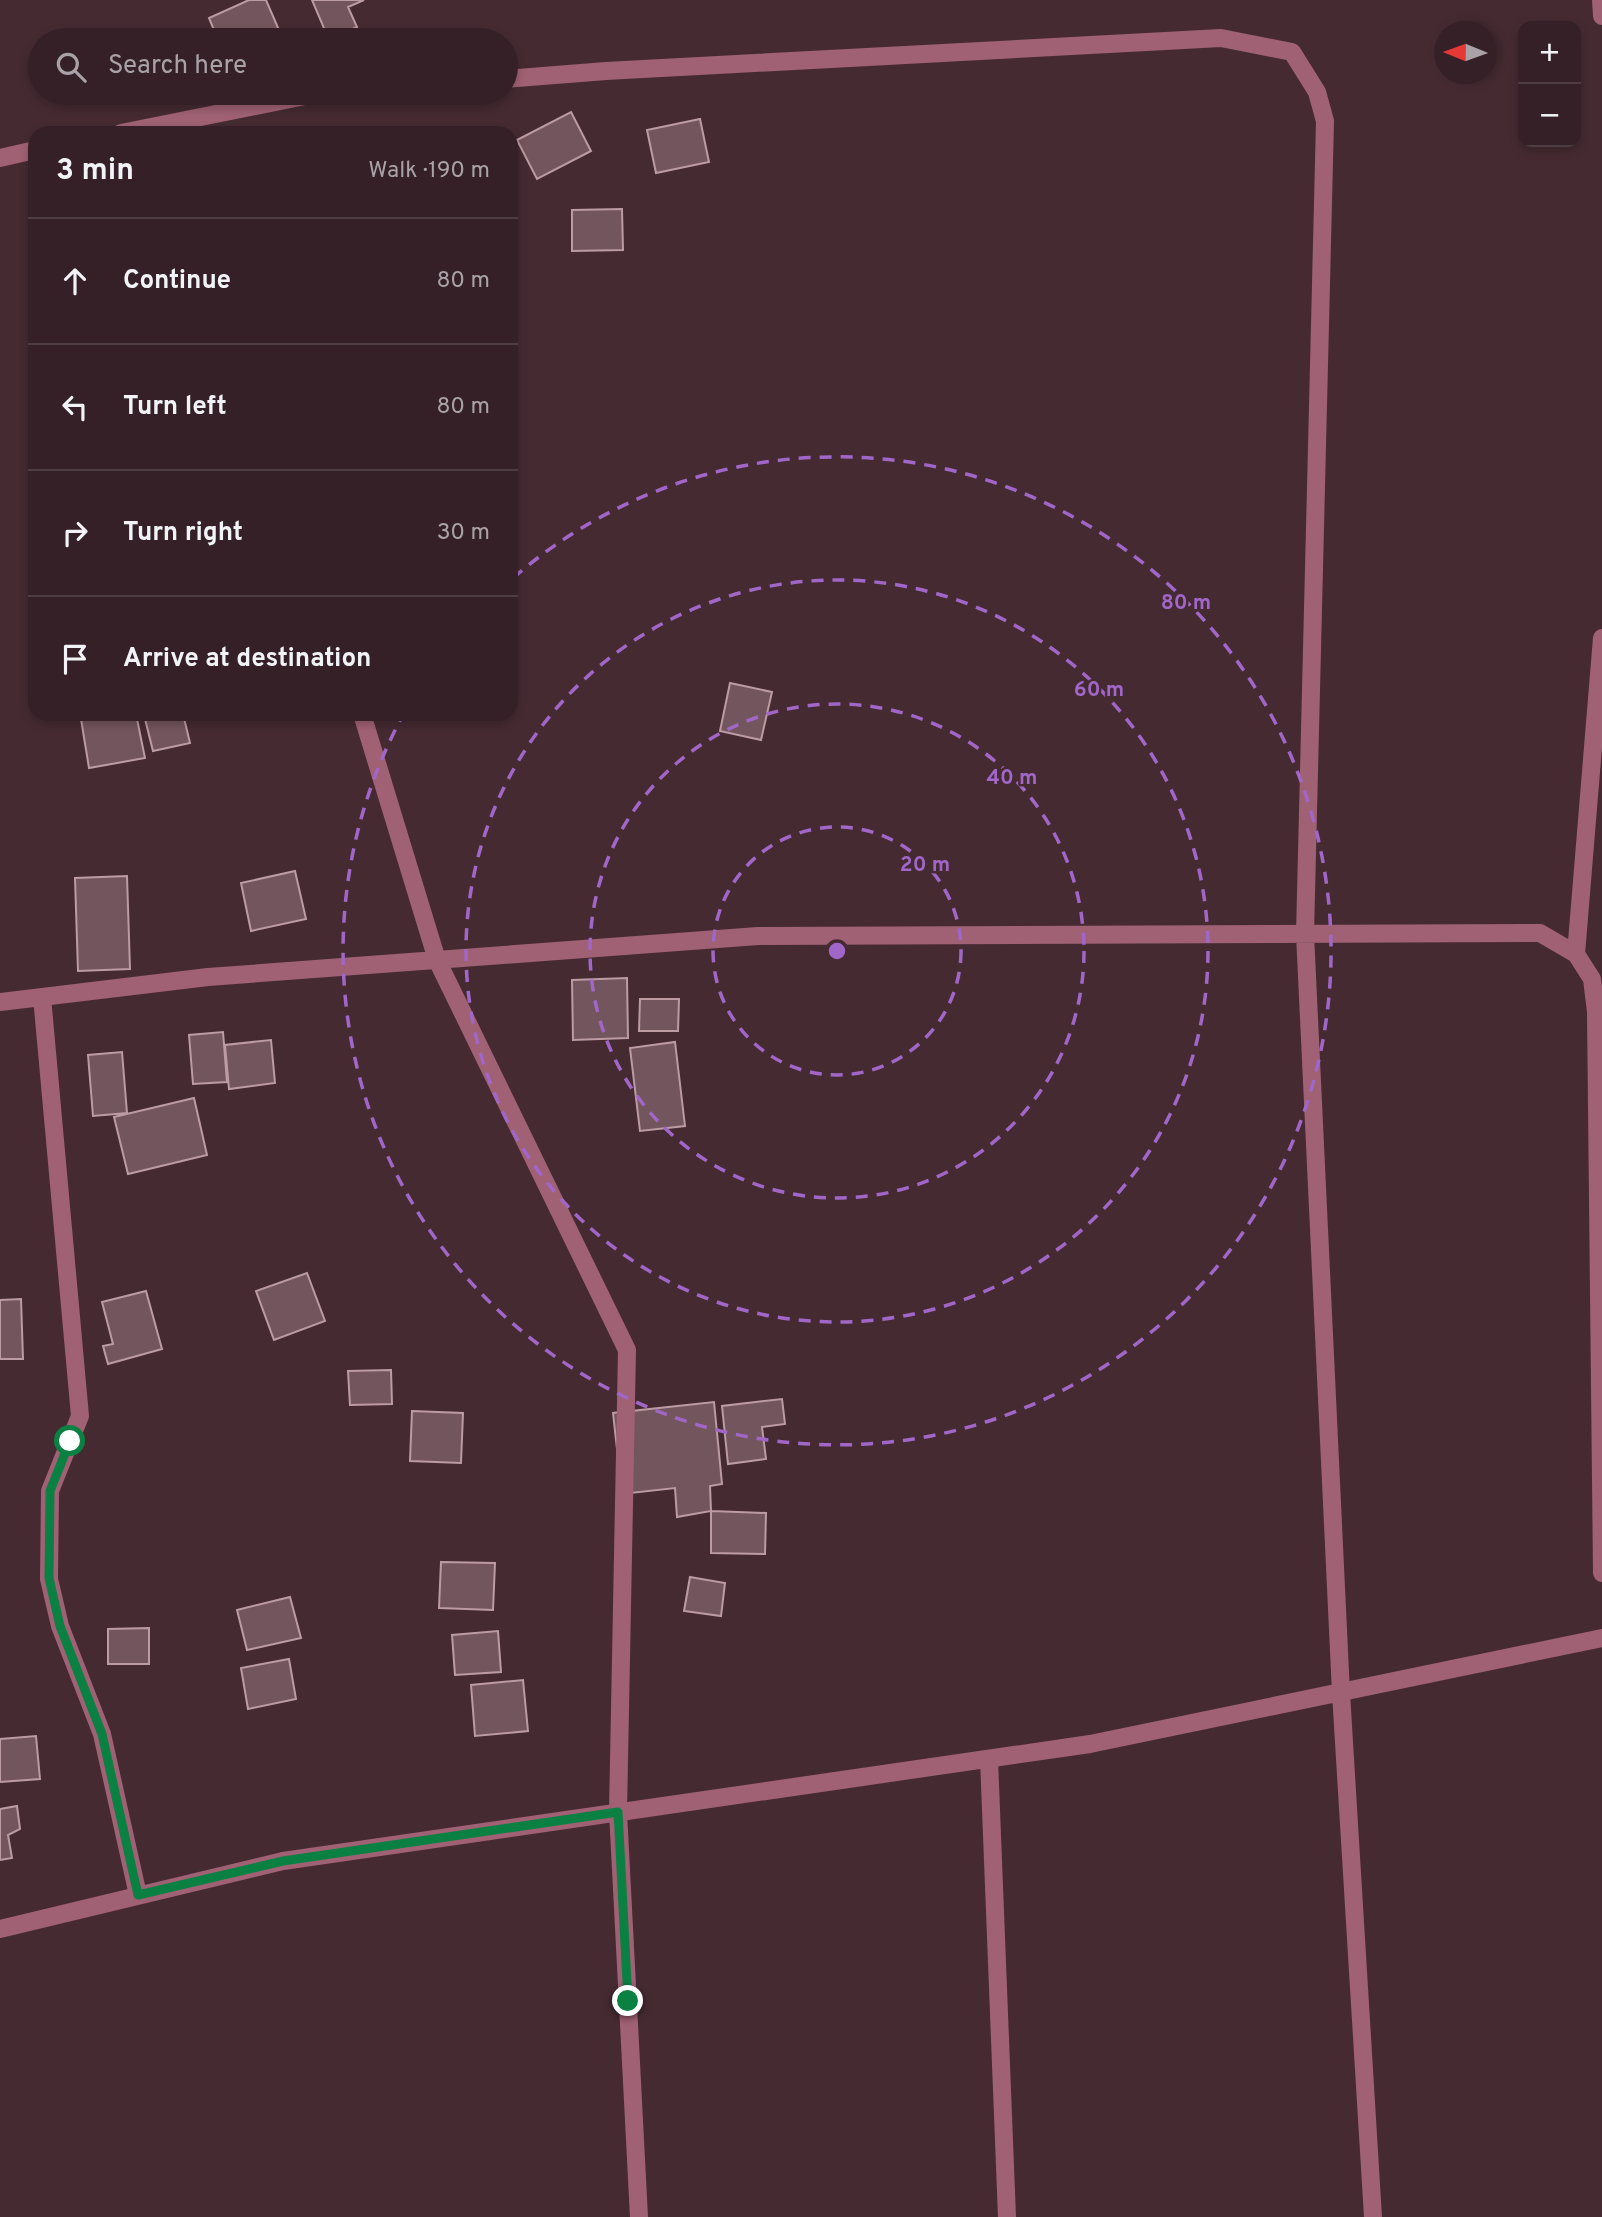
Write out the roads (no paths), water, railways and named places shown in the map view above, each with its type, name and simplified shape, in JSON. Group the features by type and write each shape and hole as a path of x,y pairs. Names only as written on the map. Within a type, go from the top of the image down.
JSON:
{"street":[{"path":"1601,0 1602,16"},
{"path":"518,78 620,70 1221,38 1292,52 1317,92 1325,121 1305,934 1341,1693 1373,2217"},
{"path":"186,126 270,105"},
{"path":"0,158 28,152"},
{"path":"1576,954 1602,638"},
{"path":"364,721 438,960 627,1350 618,1812 639,2217"},
{"path":"0,1002 208,977 758,936 1540,933 1576,954 1592,979 1596,1012 1600,1149 1602,1573"},
{"path":"42,997 80,1416 50,1491 49,1578 60,1626 102,1734 138,1895"},
{"path":"0,1929 283,1861 1090,1744 1602,1638"},
{"path":"989,1759 1007,2217"}]}
